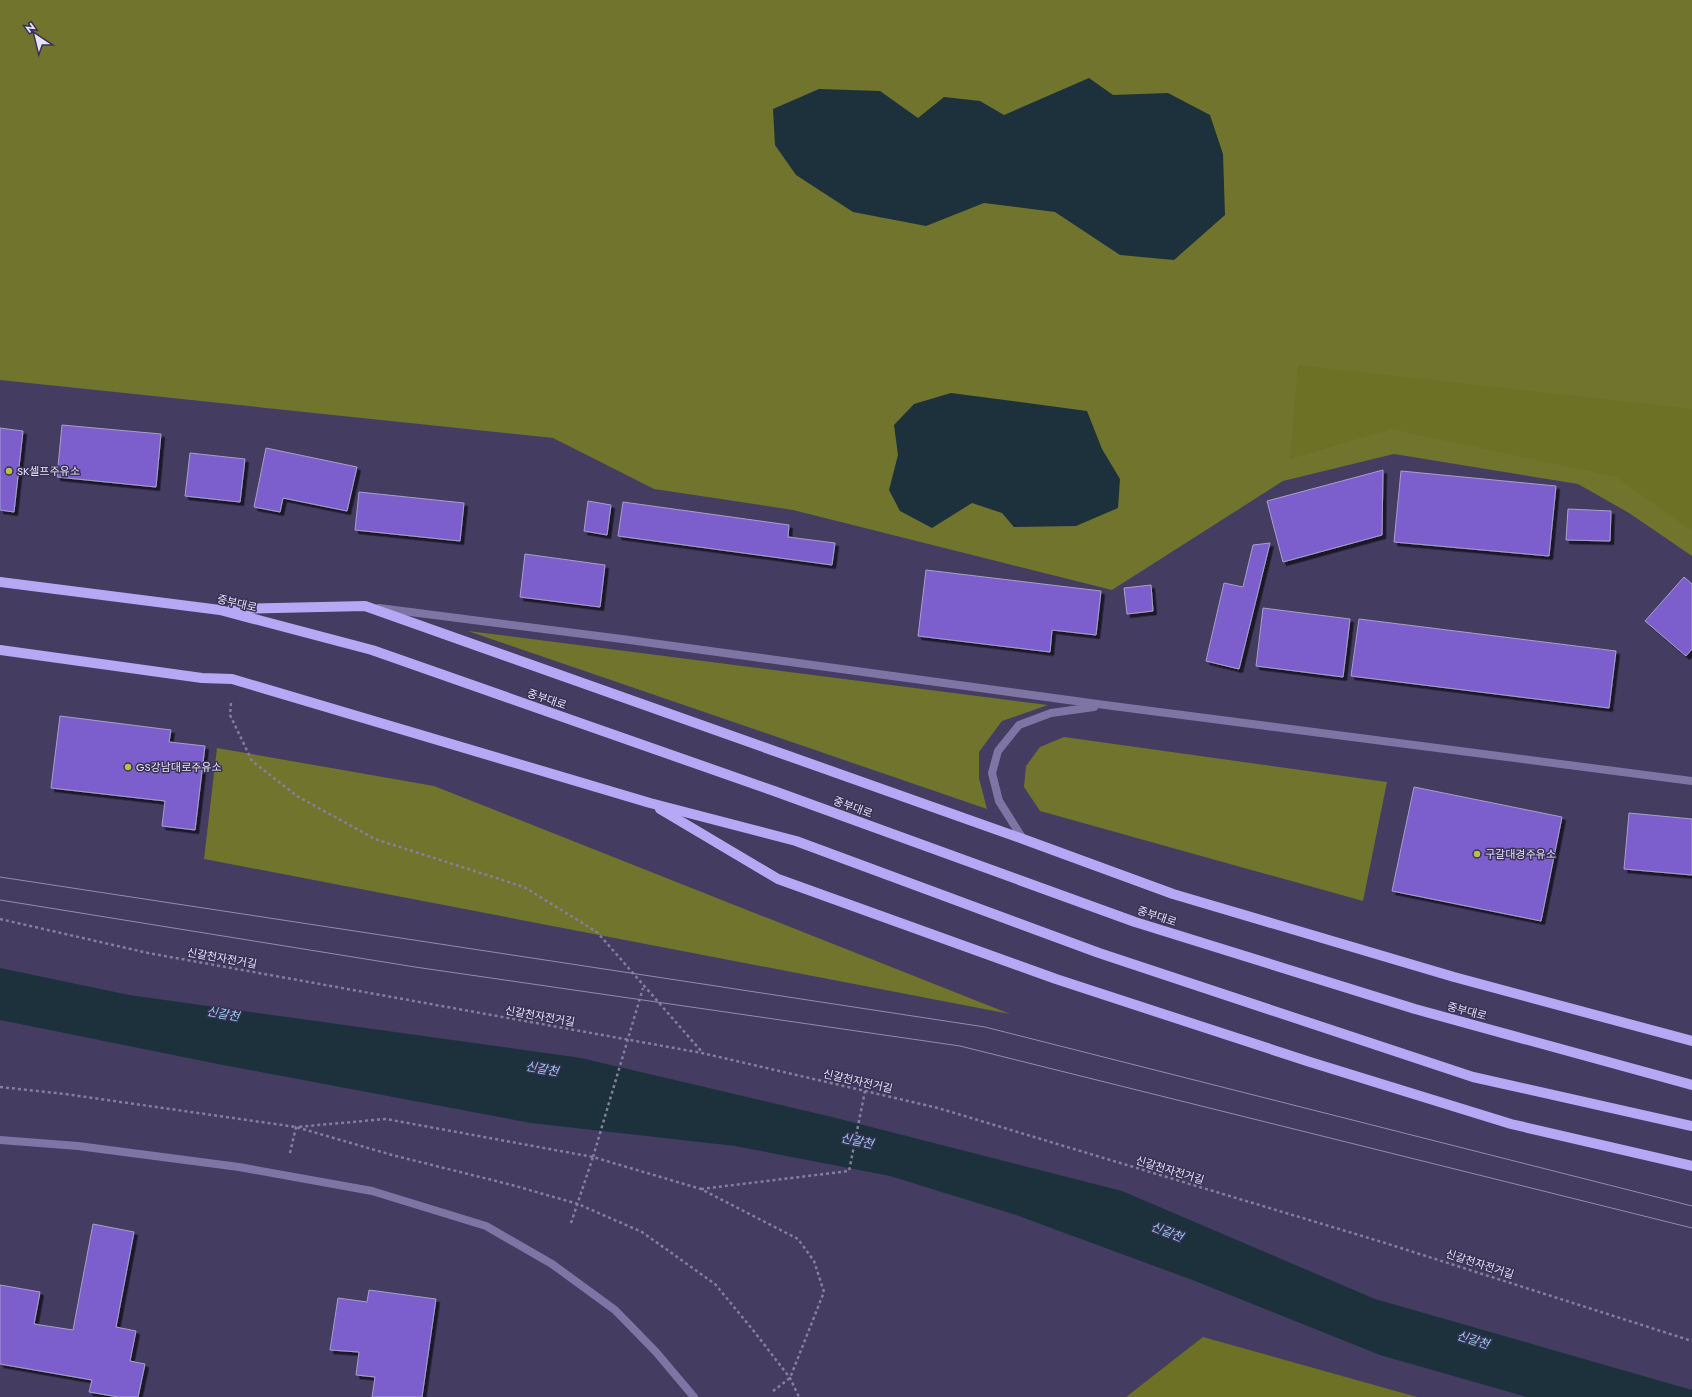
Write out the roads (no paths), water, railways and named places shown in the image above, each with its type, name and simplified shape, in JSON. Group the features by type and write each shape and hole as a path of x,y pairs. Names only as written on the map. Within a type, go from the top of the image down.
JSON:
{"main road":[{"name":"중부대로","path":"0,582 220,610 372,650 774,791 1135,922 1415,1009 1692,1085"},
{"path":"220,610 365,606 1181,896 1454,977 1692,1041"},
{"path":"0,650 202,678 232,679 650,803 796,841 1099,953 1473,1077 1692,1126"},
{"path":"650,803 778,879 1056,979 1310,1062 1511,1124 1692,1166"}],"street":[{"path":"365,606 638,641 1105,705 1692,781"},
{"path":"1023,839 999,801 992,773 998,751 1020,725 1051,713 1105,705"},
{"path":"0,1140 78,1146 239,1167 372,1191 486,1226 552,1264 615,1310 656,1352 694,1397"}],"water":[{"path":"1089,78 1113,95 1168,93 1210,115 1223,154 1225,215 1174,260 1120,255 1055,212 984,203 926,226 853,212 796,175 775,145 773,109 819,89 880,91 918,118 944,97 980,101 1004,115"},
{"path":"951,393 1087,411 1102,449 1120,479 1118,508 1076,526 1014,527 1002,513 972,503 932,528 900,511 889,490 898,455 894,425 914,404"},
{"name":"신갈천","path":"0,968 129,995 581,1058 836,1118 1122,1191 1375,1299 1692,1390 1692,1397 1527,1397 1380,1355 1195,1281 1013,1214 890,1176 735,1146 531,1123 218,1064 0,1020"}],"tram line":[{"path":"0,877 985,1027 1692,1206"},
{"path":"0,900 415,967 960,1046 1692,1228"}],"place":[{"name":"SK셀프주유소","path":"9,471"},
{"name":"GS강남대로주유소","path":"128,767"},
{"name":"구갈대경주유소","path":"1477,854"}]}
